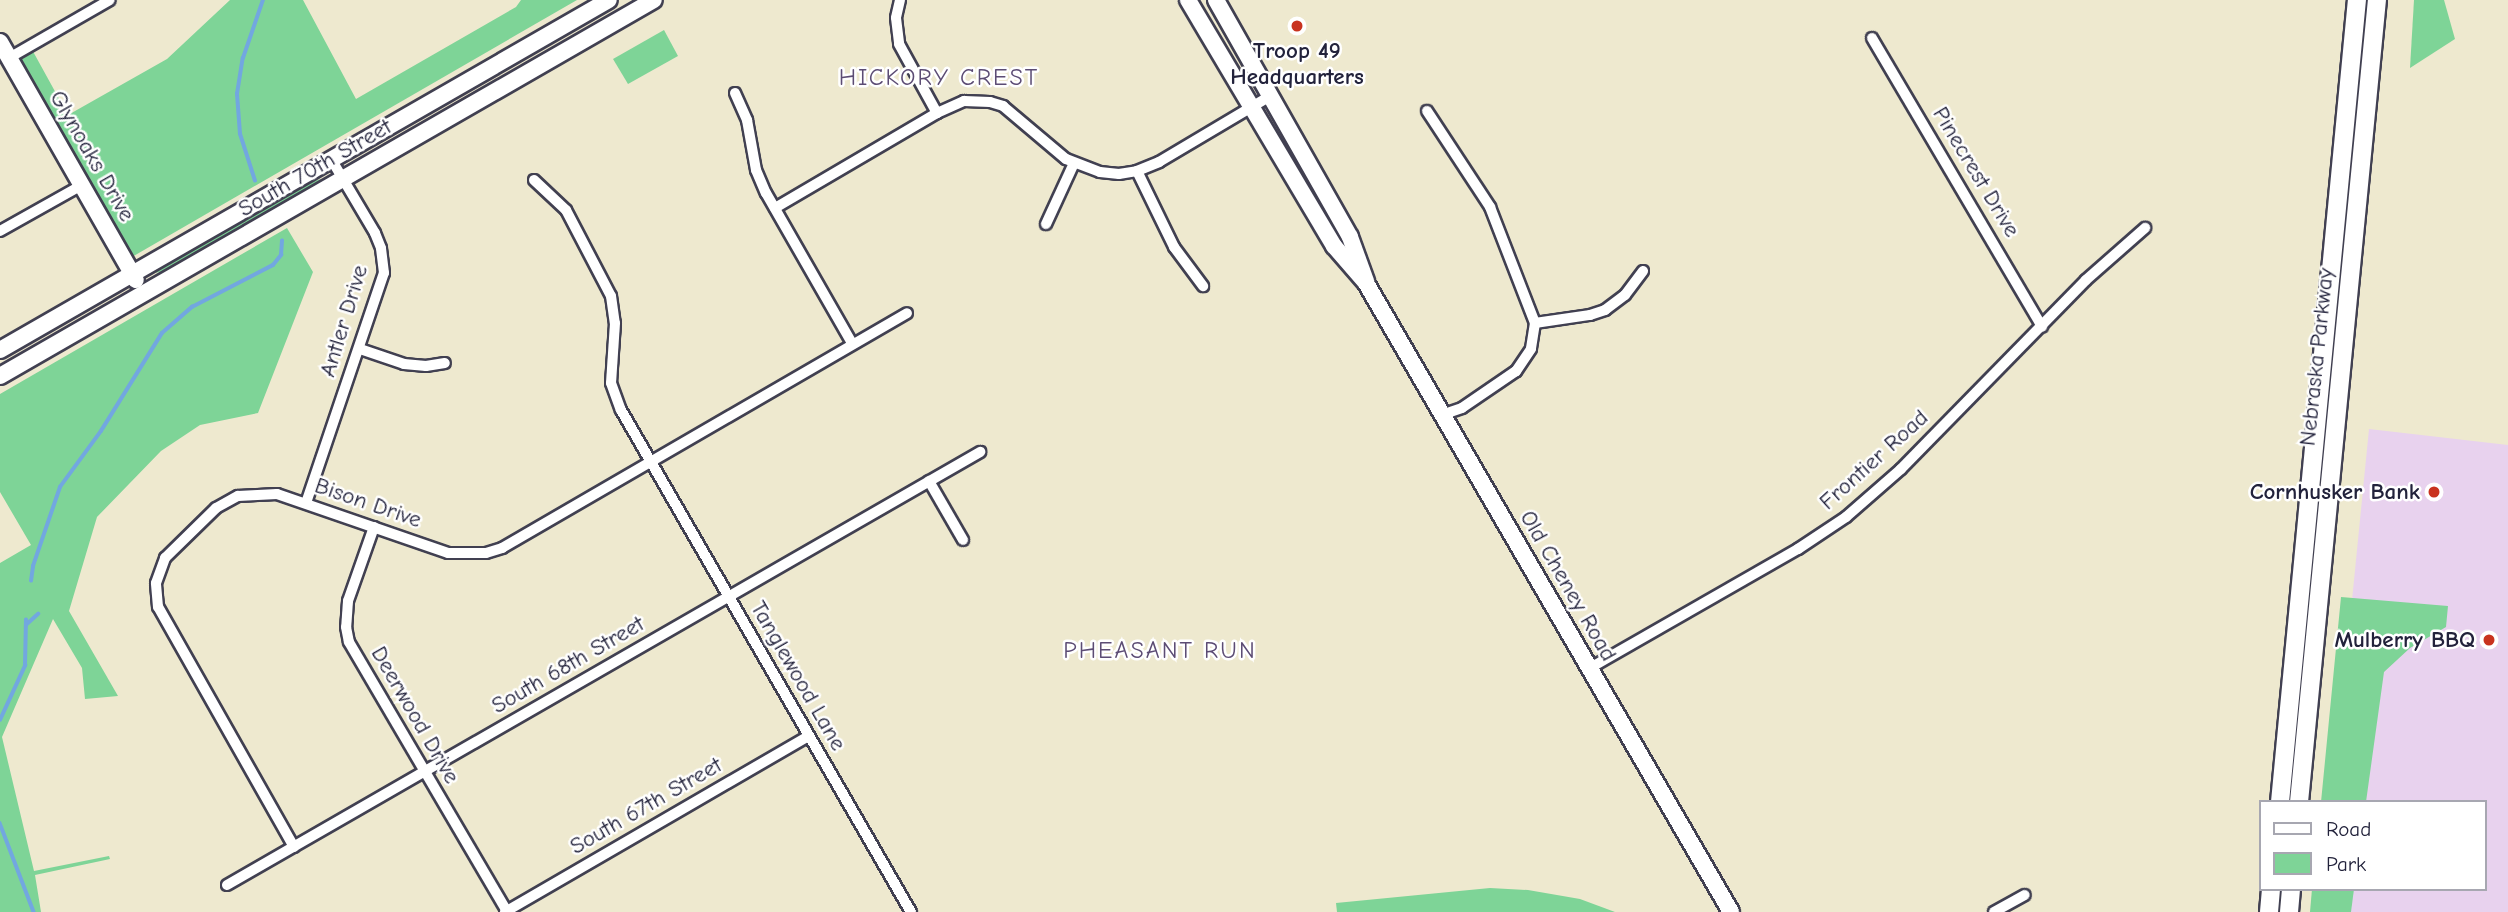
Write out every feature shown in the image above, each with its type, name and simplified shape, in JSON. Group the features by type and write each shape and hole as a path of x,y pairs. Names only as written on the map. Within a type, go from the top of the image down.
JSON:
{"main road":[{"name":"South 70th Street","path":"0,350 610,0"},
{"name":"South 70th Street","path":"0,376 629,10 654,0"},
{"name":"Old Cheney Road","path":"1188,0 1340,255 1366,283"},
{"name":"Old Cheney Road","path":"1216,0 1350,237 1366,283 1731,912"},
{"name":"Nebraska Parkway","path":"2280,800 2357,0"},
{"name":"Nebraska Parkway","path":"2300,800 2377,0"},
{"name":"Glynoaks Drive","path":"0,42 144,293"},
{"path":"2269,912 2271,891"},
{"path":"2289,912 2291,891"}],"street":[{"path":"9,58 110,0"},
{"path":"610,0 629,10"},
{"path":"900,0 896,18 899,44 937,113"},
{"name":"Pinecrest Drive","path":"1872,38 2042,327"},
{"path":"735,93 747,120 756,170 852,344"},
{"path":"775,208 937,113 964,101 990,102 1014,113 1050,147 1074,163 1112,174 1137,171 1253,108 1270,96"},
{"path":"1427,111 1490,207 1535,323 1531,349 1516,371 1461,408 1443,415"},
{"name":"Antler Drive","path":"306,503 382,286 384,260 375,233 331,159"},
{"path":"1046,225 1074,163"},
{"path":"1137,171 1174,247 1203,286"},
{"name":"Tanglewood Lane","path":"534,180 566,210 611,296 615,323 611,383 621,410 911,912"},
{"path":"0,231 82,185"},
{"name":"Frontier Road","path":"1590,668 1798,549 1846,517 1901,469 2086,280 2145,228"},
{"path":"1535,323 1590,315 1605,310 1625,295 1643,271"},
{"name":"Bison Drive","path":"294,847 162,619 156,593 159,570 173,548 226,501 264,492 306,503 448,553 486,553 502,548 907,313"},
{"path":"360,349 404,363 426,366 445,363"},
{"name":"South 68th Street","path":"228,885 979,452"},
{"path":"929,481 964,540"},
{"name":"Deerwood Drive","path":"374,527 348,601 348,635 355,654 506,911"},
{"name":"South 67th Street","path":"506,911 809,736"},
{"path":"1994,912 2025,895"}],"shaded area":[{"path":"2369,429 2508,445 2508,912 2321,912 2323,891 2487,891 2487,800 2332,800"}],"green space":[{"path":"230,0 303,0 356,99 516,7 521,0 577,0 125,261 9,58 30,46 68,115 167,59"},
{"path":"2414,0 2444,0 2455,39 2410,68"},
{"path":"664,30 678,56 628,84 613,59"},
{"path":"322,179 169,270 155,273 305,183"},
{"path":"287,228 313,272 258,413 200,425 161,451 97,517 69,611 118,696 85,699 82,668 53,619 2,737 34,871 109,856 110,859 35,875 41,912 0,912 0,563 31,545 0,492 0,394"},
{"path":"2341,597 2448,606 2446,627 2410,648 2384,672 2366,800 2321,800"},
{"path":"1490,888 1528,890 1580,899 1615,912 1337,912 1336,903"},
{"path":"2312,891 2354,891 2351,912 2310,912"}],"waterway":[{"path":"255,181 240,134 237,94 243,58 263,0"},
{"path":"31,581 33,566 60,487 101,431 162,333 192,307 273,265 281,255 282,241"},
{"path":"27,624 38,614"},
{"path":"0,720 25,666 26,620"},
{"path":"0,823 34,912"}],"place":[{"name":"Troop 49 Headquarters","path":"1297,26"},
{"name":"Cornhusker Bank","path":"2434,492"},
{"name":"Mulberry BBQ","path":"2489,640"}],"district":[{"name":"HICKORY CREST","path":"939,78"},
{"name":"PHEASANT RUN","path":"1160,651"}]}
